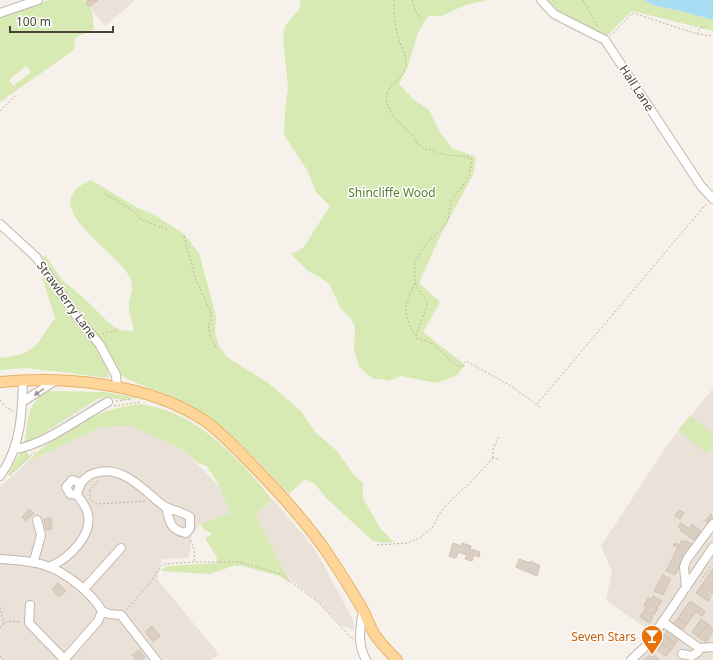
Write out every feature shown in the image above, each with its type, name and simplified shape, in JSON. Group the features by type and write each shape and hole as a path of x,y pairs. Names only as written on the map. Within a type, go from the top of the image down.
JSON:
{"main road":[{"path":"0,382 23,380 54,381 117,387 163,400 193,413 226,439 293,507 328,554 363,610 375,635 397,660"}],"street":[{"path":"0,13 38,0"},
{"name":"Hall Lane","path":"541,0 554,14 605,40 701,186 712,198"},
{"name":"Strawberry Lane","path":"0,224 36,257 95,340 116,375 117,387"},
{"path":"0,476 15,449 22,412 23,380"},
{"path":"22,402 54,381"},
{"path":"15,449 30,445 50,435 108,402"},
{"path":"77,496 81,483 90,474 107,470 126,477 166,507"},
{"path":"51,566 70,554 79,544 86,529 87,510 77,496 70,494 66,487 72,480 81,483"},
{"path":"34,561 41,535 37,520"},
{"path":"686,588 684,567 687,558 713,525"},
{"path":"631,660 647,645 713,547"},
{"path":"84,589 121,548"},
{"path":"694,548 705,559"},
{"path":"0,559 34,561 51,566 62,572 84,589 102,611 109,614 121,615 156,660"},
{"path":"30,605 30,623 64,660 98,621 102,611"},
{"path":"363,610 360,630 360,649 366,660"},
{"path":"663,622 699,648 713,647"},
{"path":"682,654 692,656 698,652 699,648"}],"path":[{"path":"394,0 396,31 406,65 403,74 387,92 386,102 399,124 412,135 416,144 427,150 432,149 443,156 465,156 472,159 469,177 451,202 448,220 444,227 425,244 414,261 415,282 410,298 405,306 405,313 417,339 429,340 437,346 455,365 462,367 466,361 511,386 540,407"},
{"path":"412,0 416,12 422,22"},
{"path":"583,0 605,40 633,13 697,34 713,36"},
{"path":"697,34 700,28 706,26"},
{"path":"0,111 15,96"},
{"path":"104,192 135,212 140,219 168,230"},
{"path":"537,404 712,198"},
{"path":"184,236 196,280 211,314 211,320 208,325 210,335 216,348"},
{"path":"415,282 418,289 426,299 427,306 416,335"},
{"path":"95,340 103,332 113,333 119,330"},
{"path":"108,402 131,399"},
{"path":"0,400 11,410 22,412"},
{"path":"377,545 408,543 420,538 433,528 439,514 452,499 468,486 493,458 493,449 499,436"},
{"path":"10,476 41,447"},
{"path":"493,458 498,458"},
{"path":"107,470 102,479 95,482 90,490 90,500 93,502 98,504 147,501 153,497"},
{"path":"188,538 194,546 194,562"},
{"path":"121,615 145,589 163,564 239,562 280,574 319,603 360,649"},
{"path":"0,607 4,624"},
{"path":"0,628 7,621 30,623"},
{"path":"0,656 4,660"}],"shaded area":[{"path":"84,0 135,0 105,26"},
{"path":"713,388 713,660 631,660 654,634 606,600 612,572 601,546 668,444"},
{"path":"103,397 110,405 41,447 35,439"},
{"path":"130,426 182,449 220,487 225,499 230,513 200,524 192,535 189,558 162,559 157,579 219,654 211,660 0,660 0,487 27,462 101,427"},
{"path":"272,499 306,538 320,558 353,620 354,630 340,625 319,603 287,576 256,514"}],"green space":[{"path":"49,0 84,0 92,11 94,29 75,38 74,50 0,102 0,17","holes":["26,66 31,72 13,86 9,80"]},
{"name":"Shincliffe Wood","path":"300,0 488,0 465,5 442,16 428,16 418,33 408,66 399,84 413,99 429,110 440,132 452,148 476,157 473,175 441,234 419,283 440,302 423,332 465,365 456,376 437,383 401,376 389,381 373,379 359,367 354,350 355,327 350,317 341,309 329,284 308,271 291,254 303,248 330,206 316,192 307,170 284,135 288,87 283,40 285,26 300,8"},
{"path":"547,0 644,0 656,6 713,20 713,31 632,11 606,37 560,12"},
{"path":"91,180 136,207 158,217 184,234 199,253 216,317 215,334 220,348 227,357 267,382 301,411 316,433 336,450 354,475 363,483 363,498 380,528 394,542 382,543 373,541 326,498 316,485 305,479 289,494 231,435 205,415 181,401 127,379 108,367 109,378 26,368 0,370 0,358 21,354 34,347 55,318 38,265 45,255 62,280 85,299 108,322 119,330 132,331 134,329 130,317 129,307 132,289 131,280 124,268 84,229 74,215 70,203 75,191"},
{"path":"49,391 104,392 138,398 125,400 103,397 97,399 35,439 28,443 25,442 30,412 36,400"},
{"path":"139,404 160,408 197,426 230,452 259,483 272,499 256,514 291,584 280,576 241,566 233,566 210,574 161,571 166,566 218,563 216,556 205,538 211,535 211,533 204,530 200,524 230,513 220,487 207,466 198,463 182,449 130,426 101,427 27,462 51,441 78,424 108,411"},
{"path":"690,416 713,434 713,446 707,454 678,430"},
{"path":"21,451 28,453 30,457 9,476 8,474"}],"water":[{"path":"644,0 713,0 713,20 656,6"}],"building":[{"path":"89,0 98,0 89,7 86,2"},
{"path":"29,509 34,513 26,521 22,517"},
{"path":"679,510 684,513 680,519 675,516"},
{"path":"711,514 713,519 709,524 705,521"},
{"path":"51,518 52,529 46,530 44,519"},
{"path":"681,523 689,529 692,524 701,531 694,540 680,530 681,529 678,527"},
{"path":"681,541 686,541 692,544 675,575 666,571 678,547 673,545 676,543 679,545"},
{"path":"453,543 461,546 462,543 471,546 470,549 480,552 479,557 474,555 472,561 465,559 467,555 458,552 456,558 449,556"},
{"path":"519,559 530,563 531,561 540,566 537,576 516,567"},
{"path":"713,569 713,593 712,594 701,586"},
{"path":"663,575 671,579 663,595 654,591"},
{"path":"58,583 66,591 59,597 52,589"},
{"path":"701,586 707,590 705,592 711,596 708,601 696,593"},
{"path":"653,596 662,601 659,606 657,605 656,607 658,608 654,615 652,614 651,616 653,617 650,623 640,616 647,607 644,606 648,598 652,599"},
{"path":"690,601 705,611 702,616 696,612 686,625 678,618"},
{"path":"678,618 686,625 680,632 672,625"},
{"path":"701,619 708,624 698,637 692,632"},
{"path":"708,624 713,628 713,632 706,642 698,637"},
{"path":"152,626 160,636 153,642 145,632"},
{"path":"669,629 680,638 675,644 664,635"},
{"path":"664,635 675,644 671,650 659,641"},
{"path":"659,641 671,650 666,656 654,648"},
{"path":"139,650 145,657 141,660 136,660 132,655"},
{"name":"Seven Stars","path":"652,653 659,660 644,660"}],"place":[{"name":"Seven Stars","path":"652,656"}]}
